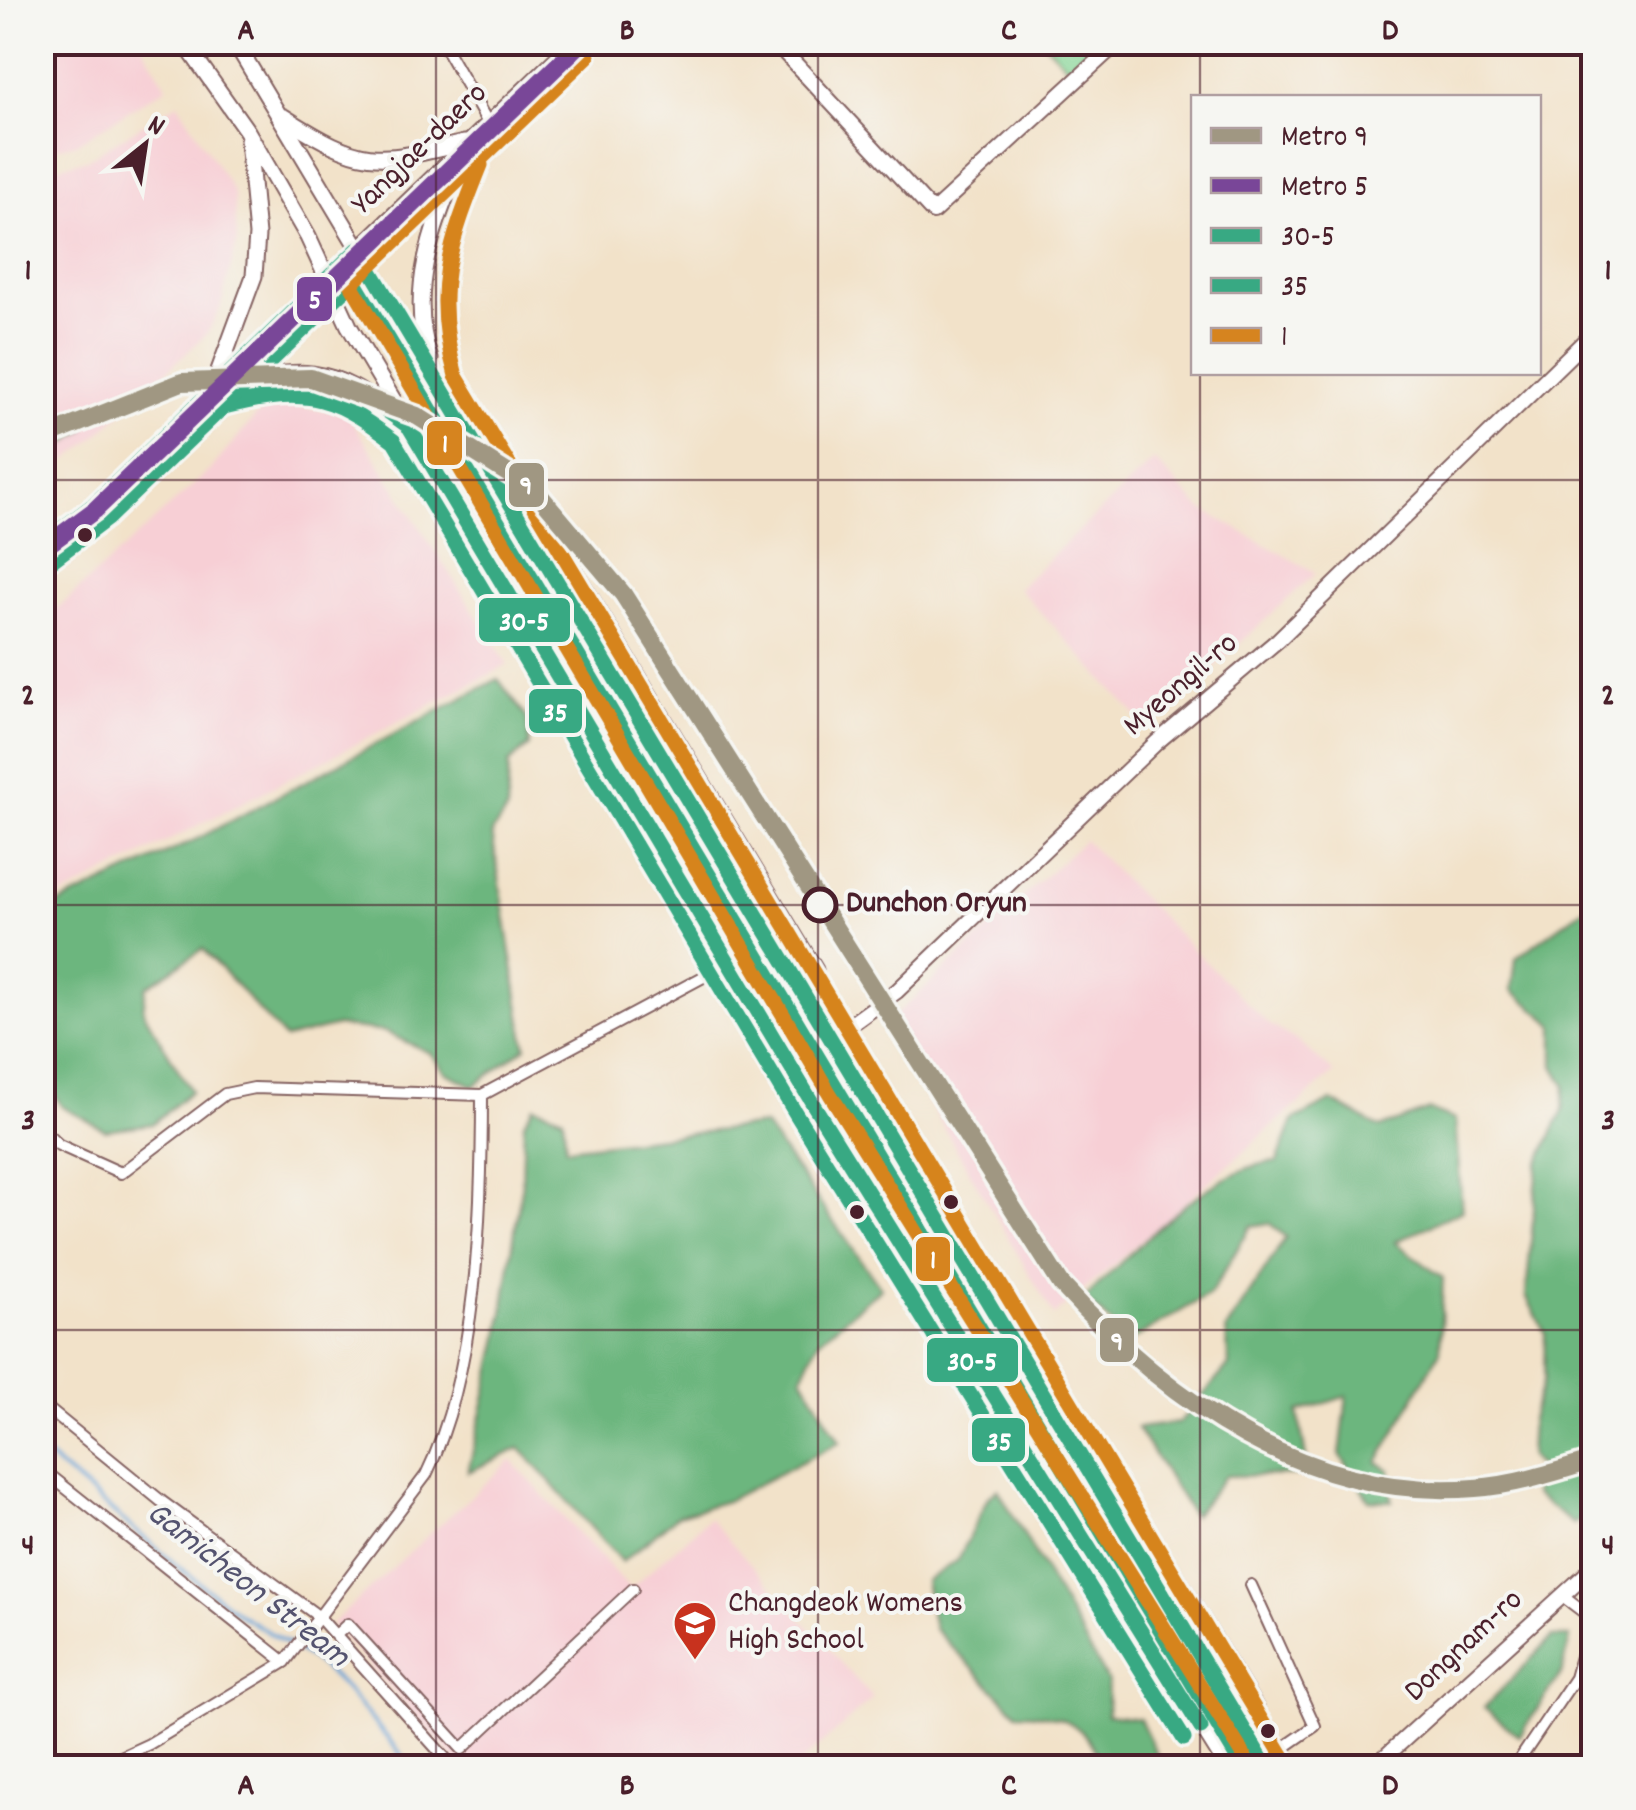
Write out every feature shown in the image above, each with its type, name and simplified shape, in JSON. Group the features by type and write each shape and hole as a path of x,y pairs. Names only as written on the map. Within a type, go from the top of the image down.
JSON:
{"main road":[{"path":"184,42 247,130 409,427 792,1067 1228,1768"},
{"path":"235,42 952,1235 1220,1693 1271,1760 1292,1768"},
{"name":"Yangjae-daero","path":"42,543 93,505 574,42"},
{"path":"774,42 933,212 1118,42"},
{"path":"280,115 352,156 379,160 468,142"},
{"path":"211,390 254,276 257,236 247,130"},
{"path":"468,142 423,266 419,314 438,384 481,416 815,970 832,1040"},
{"name":"Myeongil-ro","path":"792,1067 897,991 1156,742 1278,640 1594,332"},
{"path":"211,390 274,373 335,377 362,390 409,427"},
{"path":"952,1235 1021,1318 1257,1710 1271,1760"},
{"path":"944,1315 942,1286 958,1278 994,1306"},
{"name":"Dongnam-ro","path":"1382,1762 1594,1567"},
{"path":"1215,1750 1218,1768"},
{"path":"1362,1768 1382,1762"}],"street":[{"path":"442,42 488,123"},
{"path":"42,1129 58,1146 122,1173 226,1094 254,1088 482,1095 750,952 757,942 761,918"},
{"path":"98,1768 149,1744 284,1662 410,1501 441,1444 458,1386 482,1188 482,1095"},
{"path":"42,1404 161,1501 318,1616 454,1768"},
{"path":"42,1469 284,1662"},
{"path":"1252,1585 1316,1726 1271,1760"},
{"path":"336,1635 348,1624 462,1749 633,1589"},
{"path":"1514,1768 1575,1678 1592,1620 1561,1595"}],"shaded area":[{"path":"43,42 141,43 167,87 77,143 43,151"},
{"path":"178,103 234,193 237,243 220,309 207,334 90,442 43,479 43,170 86,160"},
{"path":"276,403 347,413 508,665 43,906 43,617 64,603 211,469 256,416"},
{"path":"1154,460 1200,508 1316,573 1148,728 1018,588"},
{"path":"1084,840 1267,1023 1299,1042 1334,1073 1054,1316 884,1026"},
{"name":"Changdeok Womens High School","path":"511,1460 630,1589 709,1518 873,1698 796,1767 462,1767 331,1624"}],"green space":[{"path":"1044,43 1096,43 1068,67"},
{"path":"43,399 85,429 43,460"},
{"path":"498,679 527,718 529,746 509,763 507,810 492,833 526,1047 474,1086 446,1073 430,1053 385,1032 337,1026 285,1039 203,949 146,987 143,1011 191,1091 152,1124 105,1130 61,1106 45,1075 49,1027 44,932 57,905 197,839"},
{"path":"1593,902 1594,1512 1573,1524 1533,1494 1541,1469 1529,1457 1531,1419 1544,1379 1545,1333 1526,1296 1538,1164 1563,1111 1565,1085 1554,1066 1554,1025 1512,990 1516,958"},
{"path":"1332,1101 1380,1128 1429,1110 1455,1120 1462,1210 1395,1242 1443,1278 1440,1351 1378,1462 1390,1470 1392,1501 1369,1500 1340,1455 1347,1396 1298,1412 1309,1475 1225,1476 1193,1516 1137,1428 1179,1423 1229,1365 1226,1330 1286,1237 1269,1223 1251,1226 1211,1293 1131,1341 1084,1299 1148,1237 1199,1195 1252,1167 1277,1162 1293,1121"},
{"path":"534,1106 563,1117 566,1148 764,1125 881,1288 818,1341 802,1376 840,1442 726,1501 678,1515 622,1562 520,1448 468,1472 500,1333 522,1182 524,1122"},
{"path":"998,1489 1108,1682 1107,1715 1140,1719 1163,1767 1096,1767 1099,1759 1076,1727 1056,1717 1017,1713 934,1629 925,1581 958,1560 988,1497"},
{"path":"1552,1637 1570,1637 1563,1671 1519,1736 1484,1708"}],"waterway":[{"name":"Gamicheon Stream","path":"42,1452 242,1616 314,1660 341,1684 413,1768"}],"metro line":[{"name":"5","path":"42,549 95,510 582,42"},
{"name":"9","path":"42,438 182,382 311,378 417,416 536,491 623,594 1061,1284 1102,1327 1195,1404 1246,1435 1299,1460 1355,1478 1414,1488 1475,1488 1520,1481 1594,1460"}],"transit line":[{"name":"1","path":"588,56 351,284 830,1094 1245,1757"},
{"name":"1","path":"481,165 460,220 445,293 445,318 456,376 1284,1758"},
{"name":"30-5","path":"42,543 93,505 358,249 1267,1768"},
{"name":"35","path":"54,559 107,519 354,281 1243,1768"},
{"name":"30-5","path":"215,389 272,378 318,379 360,395 409,427 813,1104 1201,1728"},
{"name":"35","path":"220,408 271,398 312,398 350,412 394,441 796,1114 1184,1739"}],"place":[{"name":"Dunchon Oryun","path":"820,905"},
{"name":"Changdeok Womens High School","path":"695,1661"}]}
